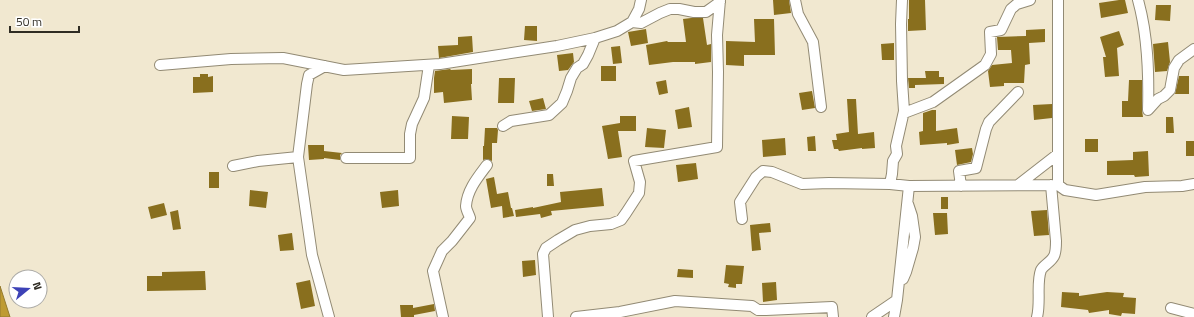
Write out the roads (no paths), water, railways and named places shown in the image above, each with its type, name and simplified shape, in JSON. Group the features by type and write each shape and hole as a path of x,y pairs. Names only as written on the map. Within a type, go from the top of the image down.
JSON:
{"street":[{"path":"160,65 283,58 344,70 429,65 502,55 595,38 617,31 632,22 639,9 641,0"},
{"path":"795,0 798,14 814,42 821,107"},
{"path":"890,184 893,162 897,154 896,146 904,113 902,81 902,0"},
{"path":"904,113 933,102 985,65 990,54 990,32 1001,30 1011,9 1017,4 1030,0"},
{"path":"1037,317 1040,301 1040,276 1042,269 1053,257 1056,250 1054,185 1058,154 1058,0"},
{"path":"1138,0 1146,38 1149,76 1148,110 1158,99 1170,90 1174,68 1179,60 1194,49"},
{"path":"632,22 641,23 670,9 706,12 720,1"},
{"path":"548,317 543,254 546,248 575,230 590,226 610,224 621,220 639,193 640,182 634,161 717,147 717,35 720,1"},
{"path":"503,126 511,121 549,115 562,103 571,78 577,68 583,64 588,56 595,38"},
{"path":"346,158 410,158 410,134 412,124 424,98 429,65"},
{"path":"325,66 309,75 298,157 312,255 329,317"},
{"path":"960,186 959,170 976,168 989,122 1018,92"},
{"path":"1018,185 1058,154"},
{"path":"233,166 258,161 298,157"},
{"path":"443,317 433,271 442,251 470,218 466,207 468,198 475,181 487,165"},
{"path":"742,218 740,202 756,176 763,171 772,172 802,184 829,182 908,186 1054,185 1065,190 1096,195 1145,187 1182,186 1194,184"},
{"path":"894,317 908,186"},
{"path":"872,317 897,300"},
{"path":"576,317 620,312 675,301 752,306 758,310 832,307 833,317"},
{"path":"1171,308 1194,314"}]}
